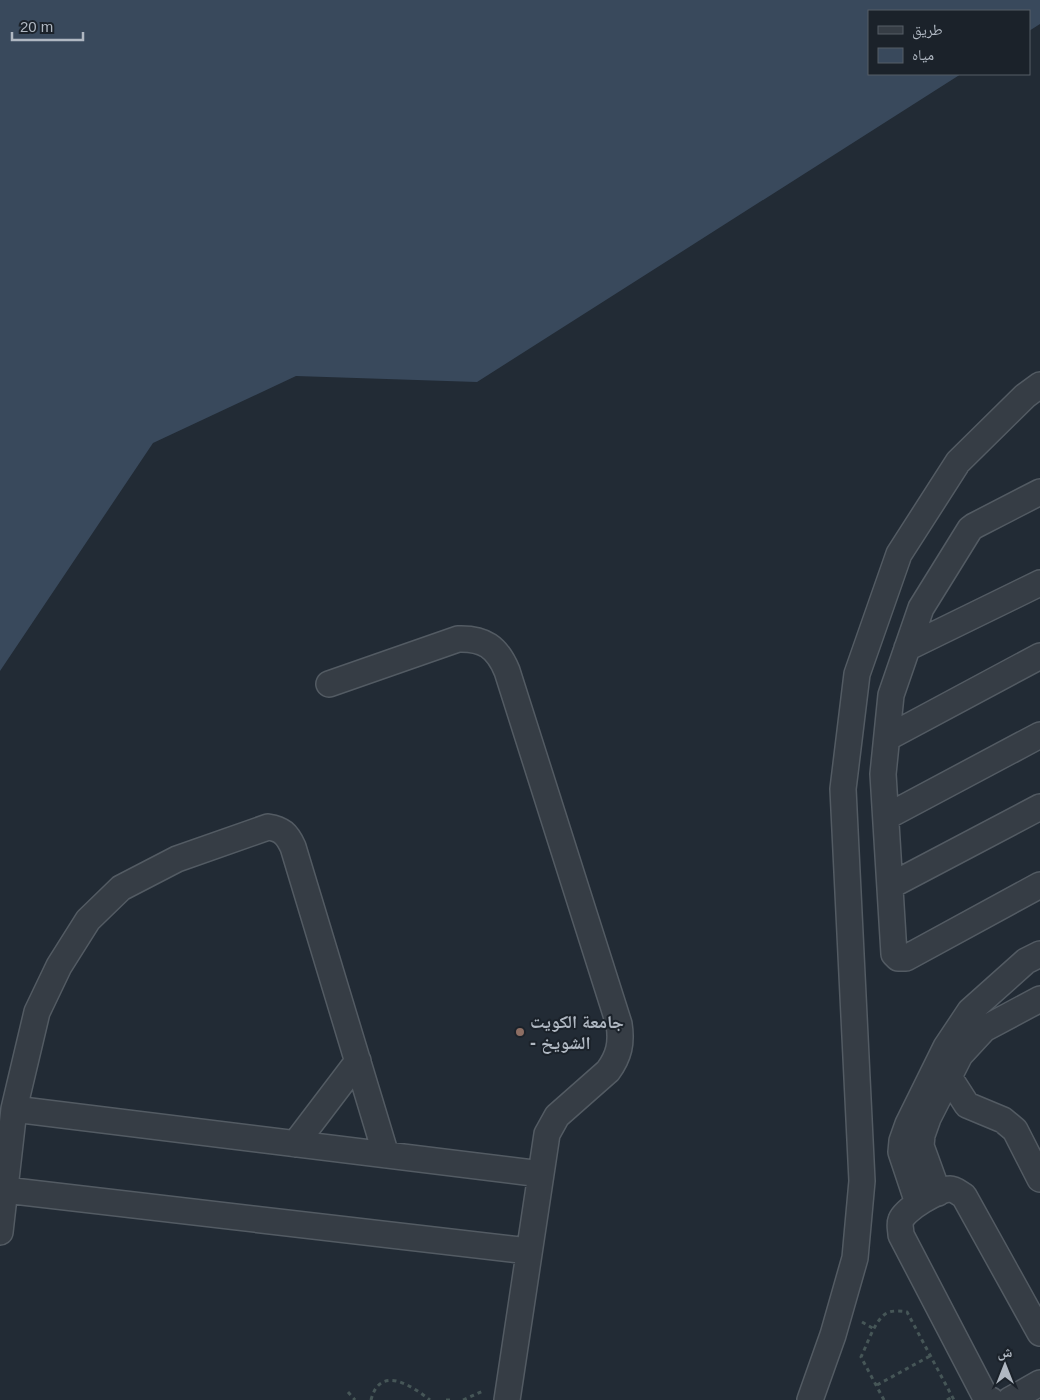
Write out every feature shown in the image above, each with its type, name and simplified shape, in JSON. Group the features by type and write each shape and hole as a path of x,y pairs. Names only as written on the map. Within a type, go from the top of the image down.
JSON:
{"lane":[{"path":"810,1400 833,1335 855,1258 862,1181 843,790 857,674 899,554 958,462 1025,396 1040,385"},
{"path":"1040,492 970,529 921,608 891,695 883,774 894,954 898,958 906,958 1040,885"},
{"path":"907,648 1040,582"},
{"path":"329,684 458,639 471,639 483,642 494,649 502,660 616,1011 621,1034 618,1054 608,1071 563,1110 551,1125 546,1139 507,1400"},
{"path":"886,738 1040,656"},
{"path":"886,818 1040,735"},
{"path":"890,886 1040,807"},
{"path":"0,1232 14,1109 37,1012 59,966 88,920 120,888 176,859 268,827 279,829 288,836 293,847 386,1155"},
{"path":"1033,958 1023,972 1024,980 1028,986 1040,993"},
{"path":"928,1198 901,1152 902,1141 908,1124 946,1047 970,1011 1033,958"},
{"path":"928,1198 921,1146 928,1118 960,1055 984,1028 1040,999"},
{"path":"295,1144 358,1061"},
{"path":"949,1077 967,1105 1010,1124 1040,1178"},
{"path":"14,1109 540,1174"},
{"path":"991,1400 986,1398 901,1235 901,1220 906,1211 928,1198 952,1189 964,1196 1040,1333"},
{"path":"5,1190 528,1251"},
{"path":"1010,1400 1040,1383"}],"path":[{"path":"884,1400 861,1357 877,1321 887,1313 898,1311 907,1312 953,1399 947,1400"},
{"path":"876,1385 930,1356"},
{"path":"371,1400 373,1392 378,1386 398,1380 413,1387 430,1400"},
{"path":"348,1392 355,1400"}],"water":[{"path":"0,0 1040,0 1040,24 1030,30 1030,10 868,10 868,75 959,75 477,382 296,376 153,443 0,671"}],"place":[{"name":"جامعة الكويت - الشويخ","path":"520,1032"}]}
